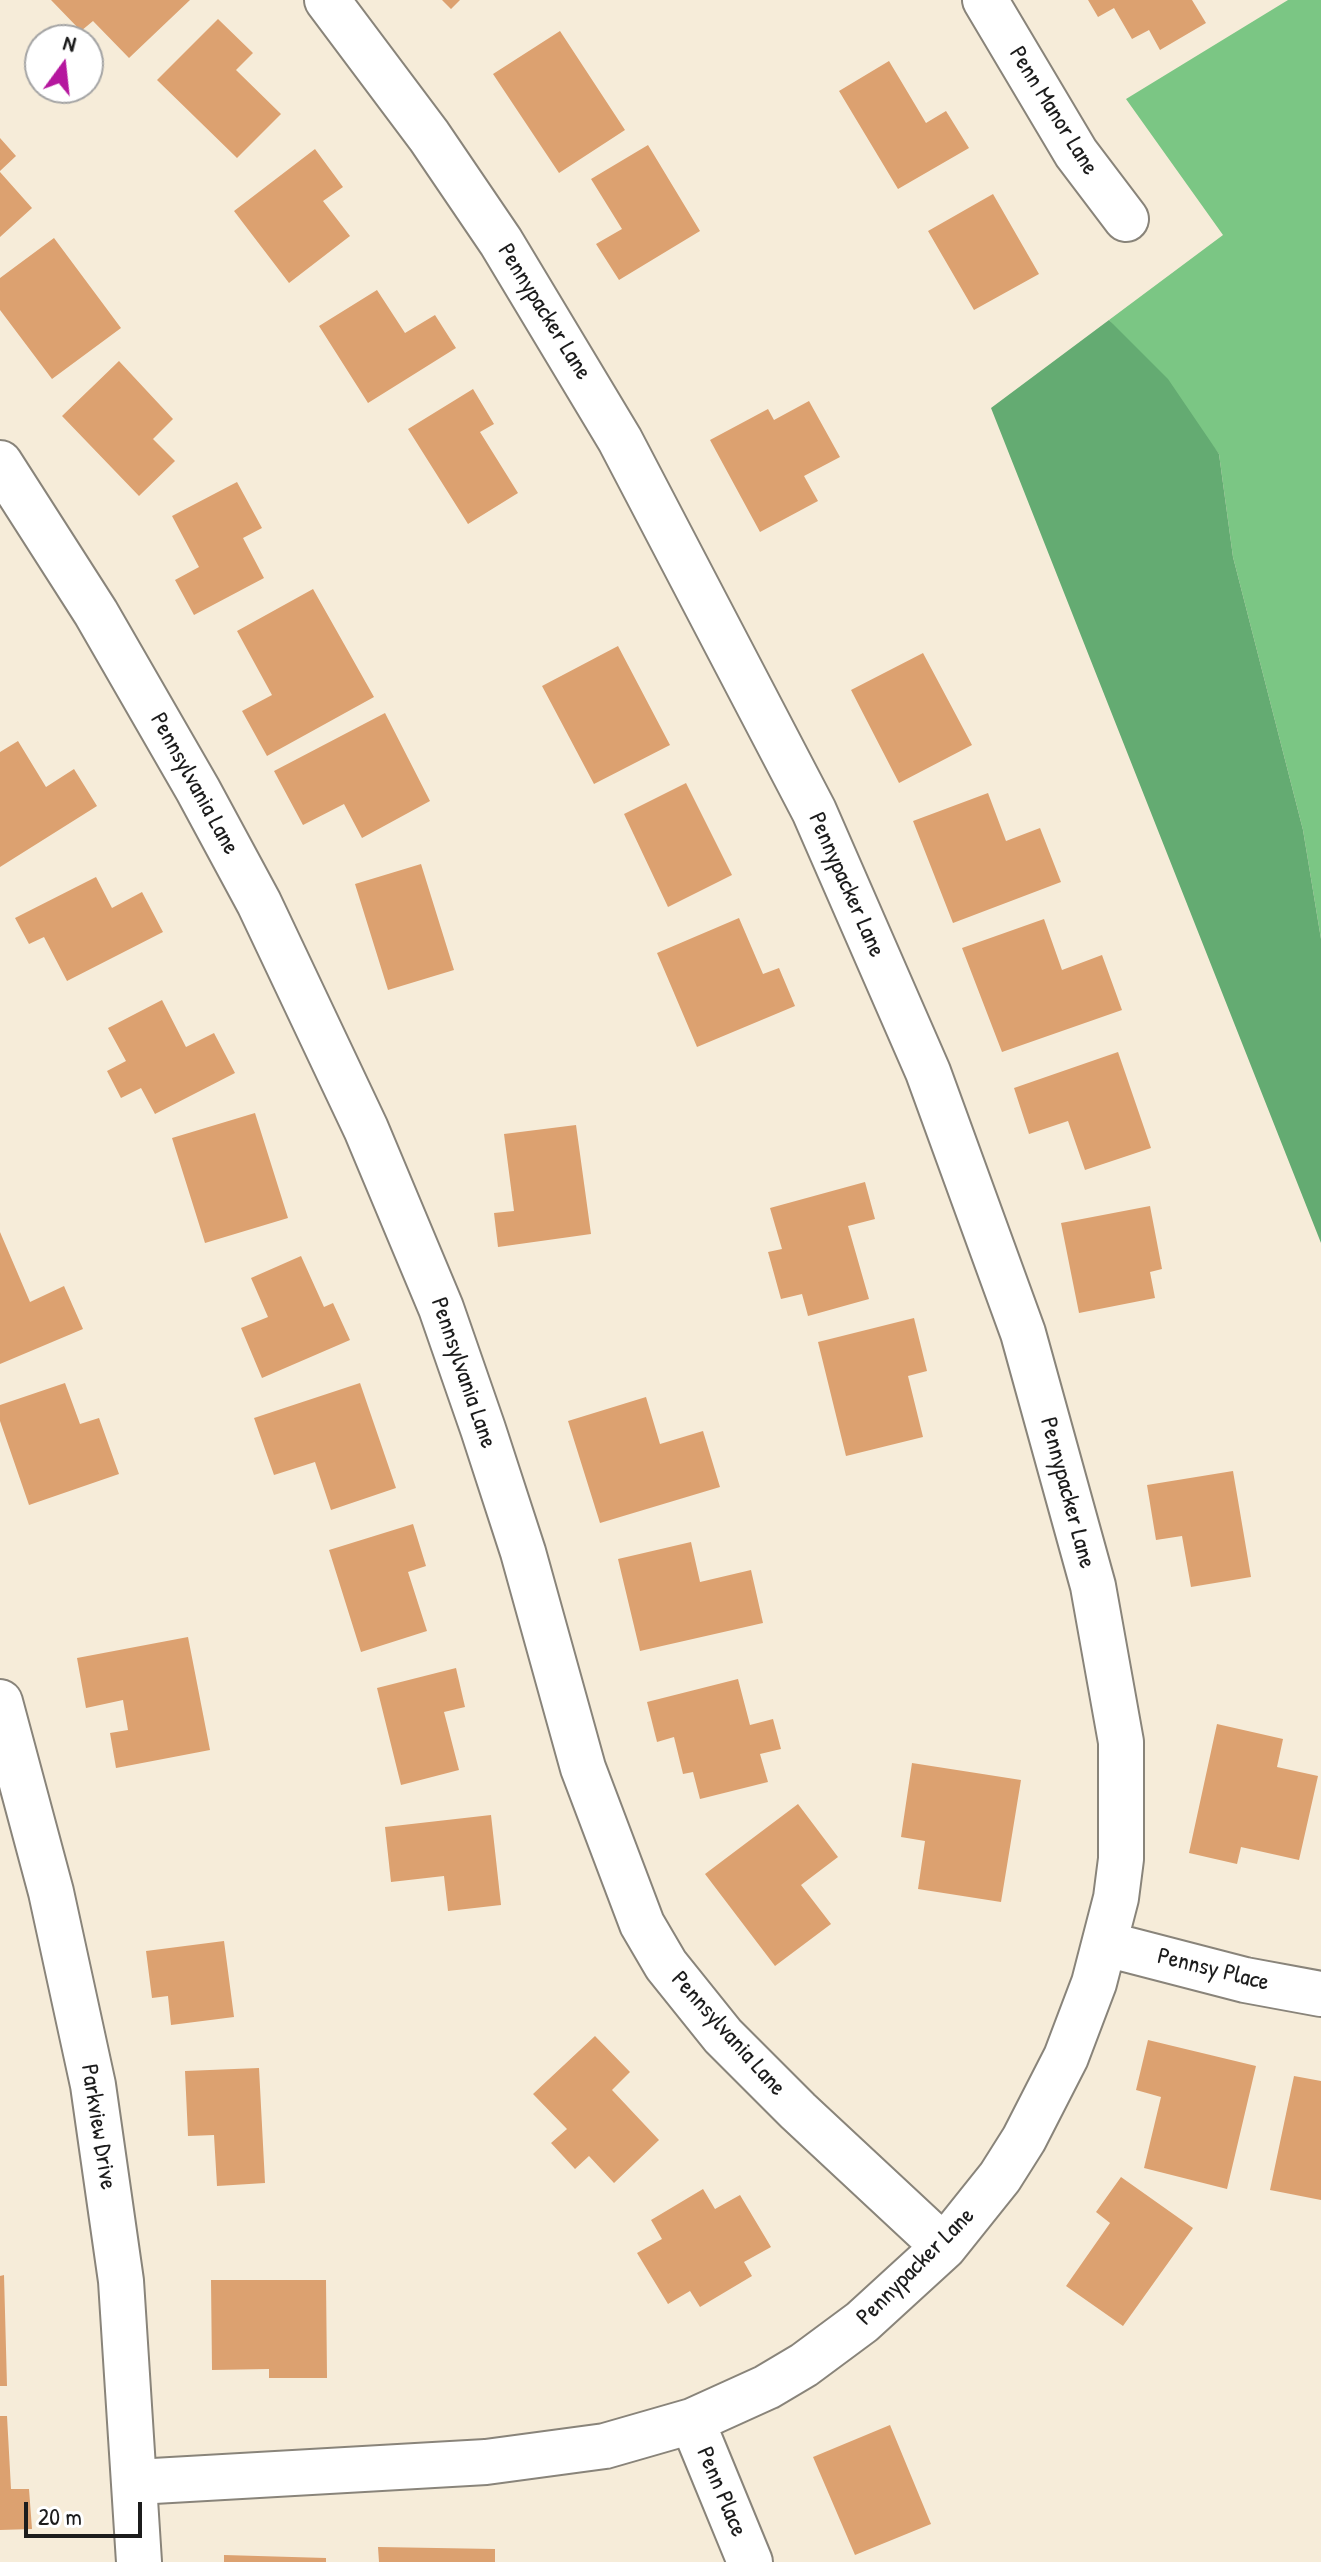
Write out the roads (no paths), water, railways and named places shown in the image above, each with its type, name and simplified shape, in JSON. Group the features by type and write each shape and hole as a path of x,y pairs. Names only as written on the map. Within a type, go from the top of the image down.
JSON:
{"street":[{"name":"Pennypacker Lane","path":"136,2482 526,2458 605,2446 692,2421 767,2387 804,2365 862,2322 944,2247 1000,2177 1047,2097 1082,2019 1106,1944 1121,1859 1124,1780 1117,1704 1081,1540 1023,1333 928,1072 814,811 620,440 501,242 429,136 327,0"},
{"name":"Penn Manor Lane","path":"985,0 1076,153 1126,219"},
{"name":"Pennsylvania Lane","path":"0,463 96,613 205,803 324,1035 372,1142 441,1308 483,1429 523,1552 583,1768 642,1924 666,1965 723,2036 798,2111 944,2247"},
{"name":"Parkview Drive","path":"0,1702 51,1892 93,2085 121,2281 139,2562"},
{"name":"Pennsy Place","path":"1106,1944 1245,1980 1321,1994"},
{"name":"Penn Place","path":"692,2421 750,2562"}]}
